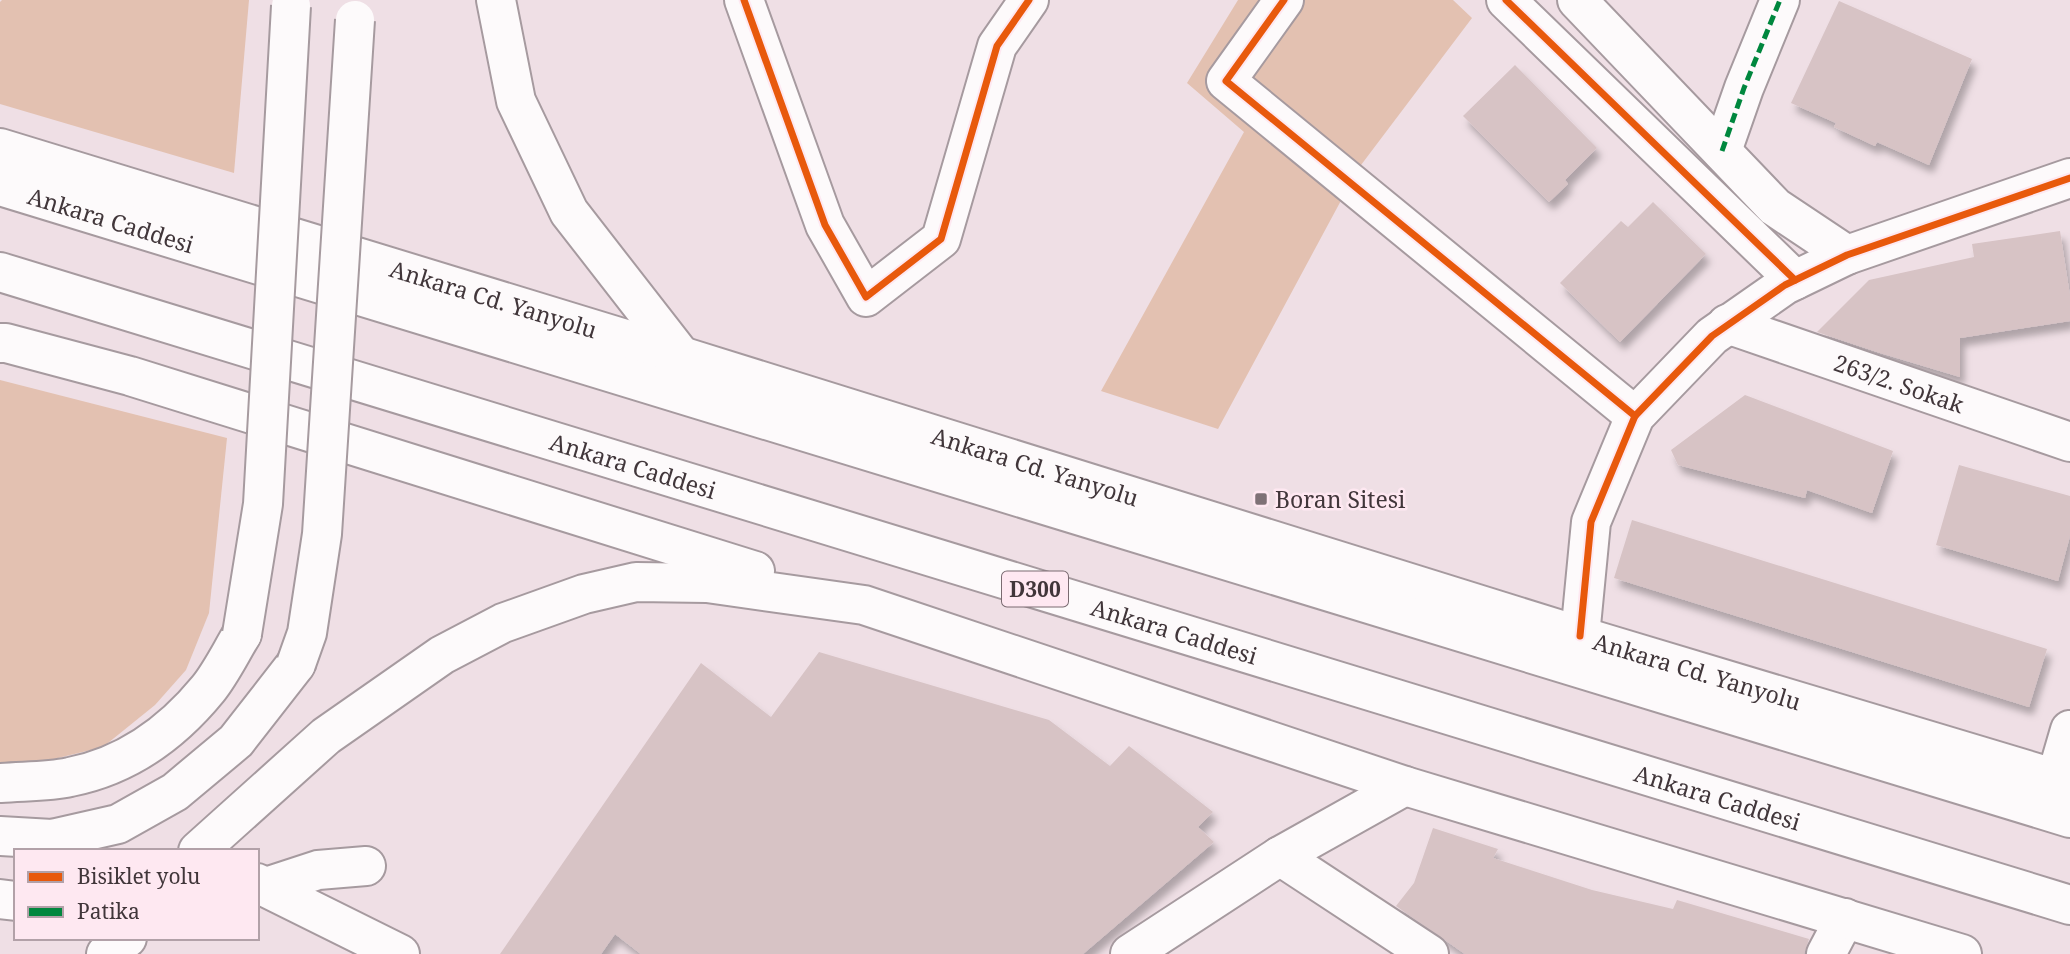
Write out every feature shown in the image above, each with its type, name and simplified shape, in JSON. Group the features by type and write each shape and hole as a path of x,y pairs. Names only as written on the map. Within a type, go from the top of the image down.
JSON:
{"main road":[{"path":"496,0 516,101 569,212 681,356"},
{"path":"744,0 825,225 866,297 941,239 997,46 1029,0"},
{"path":"1284,0 1226,81 1635,416"},
{"path":"1506,0 1795,280"},
{"path":"1577,0 1775,206 1847,255"},
{"path":"1722,151 1780,0"},
{"path":"0,783 68,778 101,769 135,754 177,723 209,687 242,634 263,503 291,3"},
{"path":"0,836 52,839 118,824 175,792 236,741 296,664 307,633 322,534 356,10"},
{"name":"Ankara Cd. Yanyolu","path":"0,148 681,356 1580,636 2063,780"},
{"path":"1580,636 1591,522 1635,416 1712,336 1795,280 1847,255 2070,178"},
{"name":"Ankara Caddesi","path":"0,186 2070,818"},
{"name":"Ankara Caddesi","path":"0,272 2070,905"},
{"name":"263/2. Sokak","path":"1727,324 2070,442"},
{"path":"0,343 130,376 864,605 1405,786 1962,954"},
{"path":"200,849 326,736 442,655 503,622 584,594 636,582 707,583 864,605"},
{"path":"2063,780 2070,730"},
{"path":"1130,954 1280,856 1405,786"},
{"path":"1280,856 1429,954"},
{"path":"261,885 318,870 366,866"},
{"path":"261,885 400,954"},
{"path":"1826,954 1845,918"},
{"path":"106,954 124,940"}],"shaded area":[{"path":"2,0 249,0 234,173 0,104"},
{"path":"1238,0 1453,0 1472,18 1358,169 1218,429 1101,391 1244,132 1187,83"},
{"path":"0,380 227,438 209,613 186,670 155,705 103,747 13,769 0,767"}],"building":[{"path":"1839,1 1972,59 1929,165 1877,142 1875,146 1834,127 1836,123 1791,103"},
{"path":"1515,65 1597,148 1565,180 1568,184 1549,202 1463,116"},
{"path":"1653,202 1706,254 1620,342 1560,283 1621,221 1628,227"},
{"path":"2060,231 2070,296 2070,321 1960,338 1960,377 1817,332 1869,280 1974,257 1972,244"},
{"path":"1745,395 1893,451 1872,513 1807,490 1805,498 1678,465 1671,450"},
{"path":"1959,465 2070,496 2070,536 2058,581 1936,545"},
{"path":"1632,520 2047,649 2029,707 1614,578"},
{"path":"819,652 1049,720 1110,766 1129,746 1213,812 1198,827 1214,842 1083,954 641,954 615,934 601,954 500,954 701,663 771,717"},
{"path":"1433,828 1498,849 1493,858 1592,890 1673,909 1677,900 1809,939 1804,954 1465,954 1396,906 1414,883"}],"marked path":[{"path":"1722,151 1780,0"}],"cycle path":[{"path":"744,0 825,225 866,297 941,239 997,46 1029,0"},
{"path":"1284,0 1226,81 1635,416"},
{"path":"1506,0 1795,280"},
{"path":"1580,636 1591,522 1635,416 1712,336 1785,285 1847,255 2070,178"}],"place":[{"name":"Boran Sitesi","path":"1261,499"}]}
